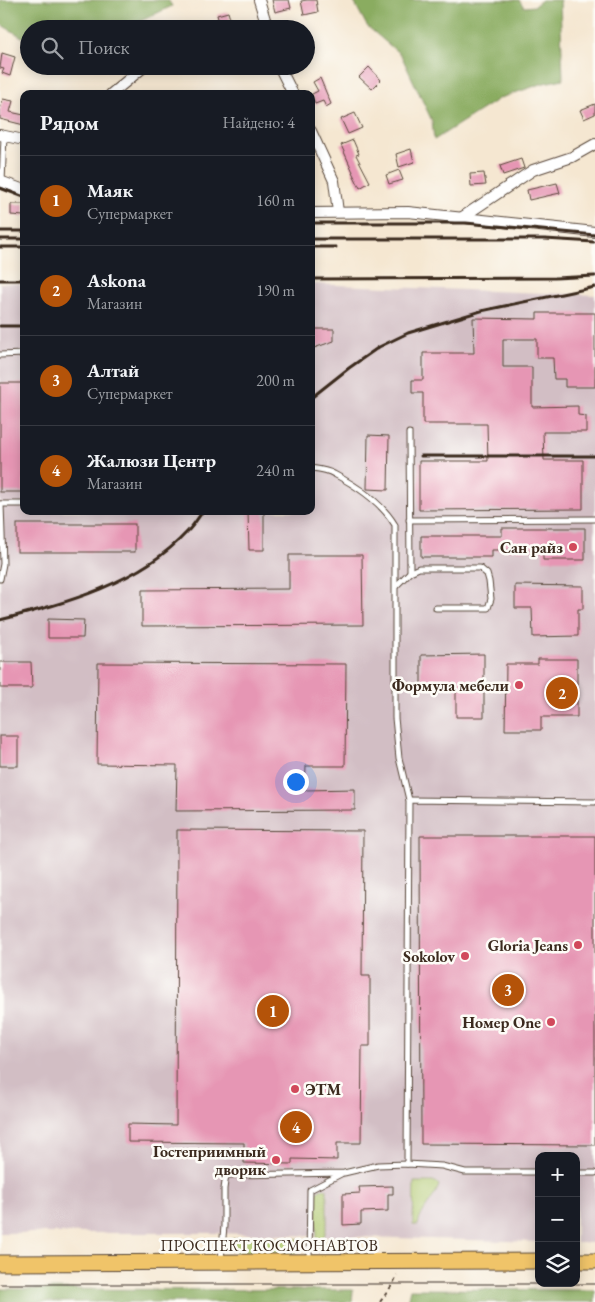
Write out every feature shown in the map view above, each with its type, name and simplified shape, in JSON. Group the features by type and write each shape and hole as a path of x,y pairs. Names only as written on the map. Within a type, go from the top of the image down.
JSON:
{"main road":[{"path":"580,1261 595,1261"},
{"name":"ПРОСПЕКТ КОСМОНАВТОВ","path":"0,1263 535,1262"}],"street":[{"path":"259,0 265,20"},
{"path":"116,90 134,75"},
{"path":"284,75 291,90"},
{"path":"2,136 20,139"},
{"path":"315,140 334,181 338,212"},
{"path":"461,218 533,170 572,157 595,144"},
{"path":"1,181 20,188"},
{"path":"315,213 408,212 595,232"}],"lane":[{"path":"1,181 2,136"},
{"path":"0,355 20,354"},
{"path":"409,433 410,572"},
{"path":"315,469 333,473 360,490 387,512 395,526 395,718 399,758 409,800 408,1164"},
{"path":"0,580 2,564 1,504 20,504"},
{"path":"409,520 595,519"},
{"path":"396,586 410,572 419,568 480,568 487,574 492,599 488,608 436,608"},
{"path":"409,800 595,802"},
{"path":"221,1262 226,1175 344,1173 378,1165 408,1164 442,1166 465,1172 535,1172"},
{"path":"309,1262 310,1190 344,1173"},
{"path":"580,1173 595,1173"}],"path":[{"path":"380,1302 397,1278 396,1262"}],"shaded area":[{"path":"0,283 20,284 20,515 315,515 315,284 595,295 595,1243 580,1243 580,1152 535,1152 535,1242 211,1233 0,1233"}],"green space":[{"path":"0,0 168,0 172,6 143,20 20,20 20,36 0,24"},
{"path":"353,0 519,0 524,7 534,6 542,0 560,0 563,79 544,83 500,98 434,140 432,121 401,55 367,26"},
{"path":"414,1182 436,1182 439,1185 422,1214 418,1225 413,1225"},
{"path":"320,1189 327,1189 327,1225 321,1249 317,1246 316,1194"},
{"path":"232,1238 302,1239 302,1241 300,1249 296,1253 236,1252 233,1249"},
{"path":"0,1289 353,1291 352,1302 0,1302"},
{"path":"410,1289 595,1290 595,1302 407,1302"}],"building":[{"path":"272,0 289,0 291,8 275,12"},
{"path":"316,0 318,12 304,15 301,1"},
{"path":"228,12 230,20 218,20 217,15"},
{"path":"2,53 15,57 10,76 2,73 4,69 0,68"},
{"path":"369,67 381,80 372,89 359,77"},
{"path":"320,78 331,104 326,107 323,101 315,104 315,92 318,91 313,82"},
{"path":"3,99 13,101 10,112 20,114 20,124 0,119"},
{"path":"595,104 595,114 584,119 580,110"},
{"path":"355,113 362,128 348,134 341,119"},
{"path":"353,140 359,154 356,155 370,182 360,188 341,145"},
{"path":"411,149 414,162 399,167 396,154"},
{"path":"521,159 524,168 503,175 500,166"},
{"path":"399,170 403,180 389,184 386,175"},
{"path":"484,173 486,185 471,186 470,174"},
{"path":"557,183 560,193 529,200 527,190"},
{"path":"11,204 20,204 20,216 11,215"},
{"path":"537,313 595,313 595,387 565,387 565,379 554,379 553,358 537,358 537,339 503,339 503,367 532,367 532,407 578,406 578,415 586,416 586,432 543,432 544,460 583,460 583,509 419,510 419,461 488,461 487,424 423,424 423,393 412,393 412,380 423,380 423,353 474,353 473,318 537,319"},
{"path":"315,329 334,329 334,341 315,348"},
{"path":"0,383 20,383 20,492 0,492"},
{"path":"368,435 389,436 388,490 367,489"},
{"path":"248,515 264,515 264,550 249,550"},
{"path":"17,524 135,524 135,552 17,552"},
{"path":"502,528 585,528 585,560 543,560 543,550 492,550 492,557 421,557 421,536 502,536"},
{"path":"289,555 362,555 363,625 142,626 142,590 289,589"},
{"path":"515,585 583,586 583,609 578,609 578,636 533,637 532,608 515,608"},
{"path":"48,619 84,620 83,638 48,638"},
{"path":"484,654 484,717 456,717 456,685 421,685 421,655"},
{"path":"538,659 577,659 577,717 541,717 541,730 505,730 506,664 538,664"},
{"path":"0,662 31,662 32,688 0,688"},
{"path":"98,663 346,664 345,766 306,766 305,790 355,789 355,810 176,811 177,765 97,764"},
{"path":"0,736 18,736 18,766 0,766"},
{"path":"177,830 363,831 362,976 370,976 370,1046 362,1046 361,1143 337,1143 337,1160 292,1159 292,1164 244,1163 244,1143 128,1142 128,1124 176,1125"},
{"path":"420,836 595,836 595,1145 421,1144"},
{"path":"393,1186 393,1194 388,1194 388,1211 361,1212 361,1224 343,1225 343,1194 360,1193 359,1187"}],"tram line":[{"path":"0,1284 595,1284"}],"railway":[{"path":"0,188 20,196"},
{"path":"315,223 466,223 595,235"},
{"path":"0,231 20,231"},
{"path":"0,239 20,239"},
{"path":"315,239 545,239 594,242"},
{"path":"0,247 20,247"},
{"path":"315,247 336,247"},
{"path":"315,279 555,278 595,276"},
{"path":"0,280 20,280"},
{"path":"315,395 379,347 408,333 481,311 595,287"},
{"path":"0,326 20,326"},
{"path":"421,456 595,456"},
{"path":"0,620 75,598 124,578 168,550 189,530 200,515"}],"place":[{"name":"Сан райз","path":"573,547"},
{"name":"Формула мебели","path":"519,685"},
{"name":"Askona","path":"562,693"},
{"name":"Gloria Jeans","path":"578,945"},
{"name":"Sokolov","path":"465,956"},
{"name":"Алтай","path":"508,990"},
{"name":"Маяк","path":"273,1011"},
{"name":"Номер One","path":"551,1022"},
{"name":"ЭТМ","path":"295,1089"},
{"name":"Жалюзи Центр","path":"296,1127"},
{"name":"Гостеприимный дворик","path":"276,1160"}]}
